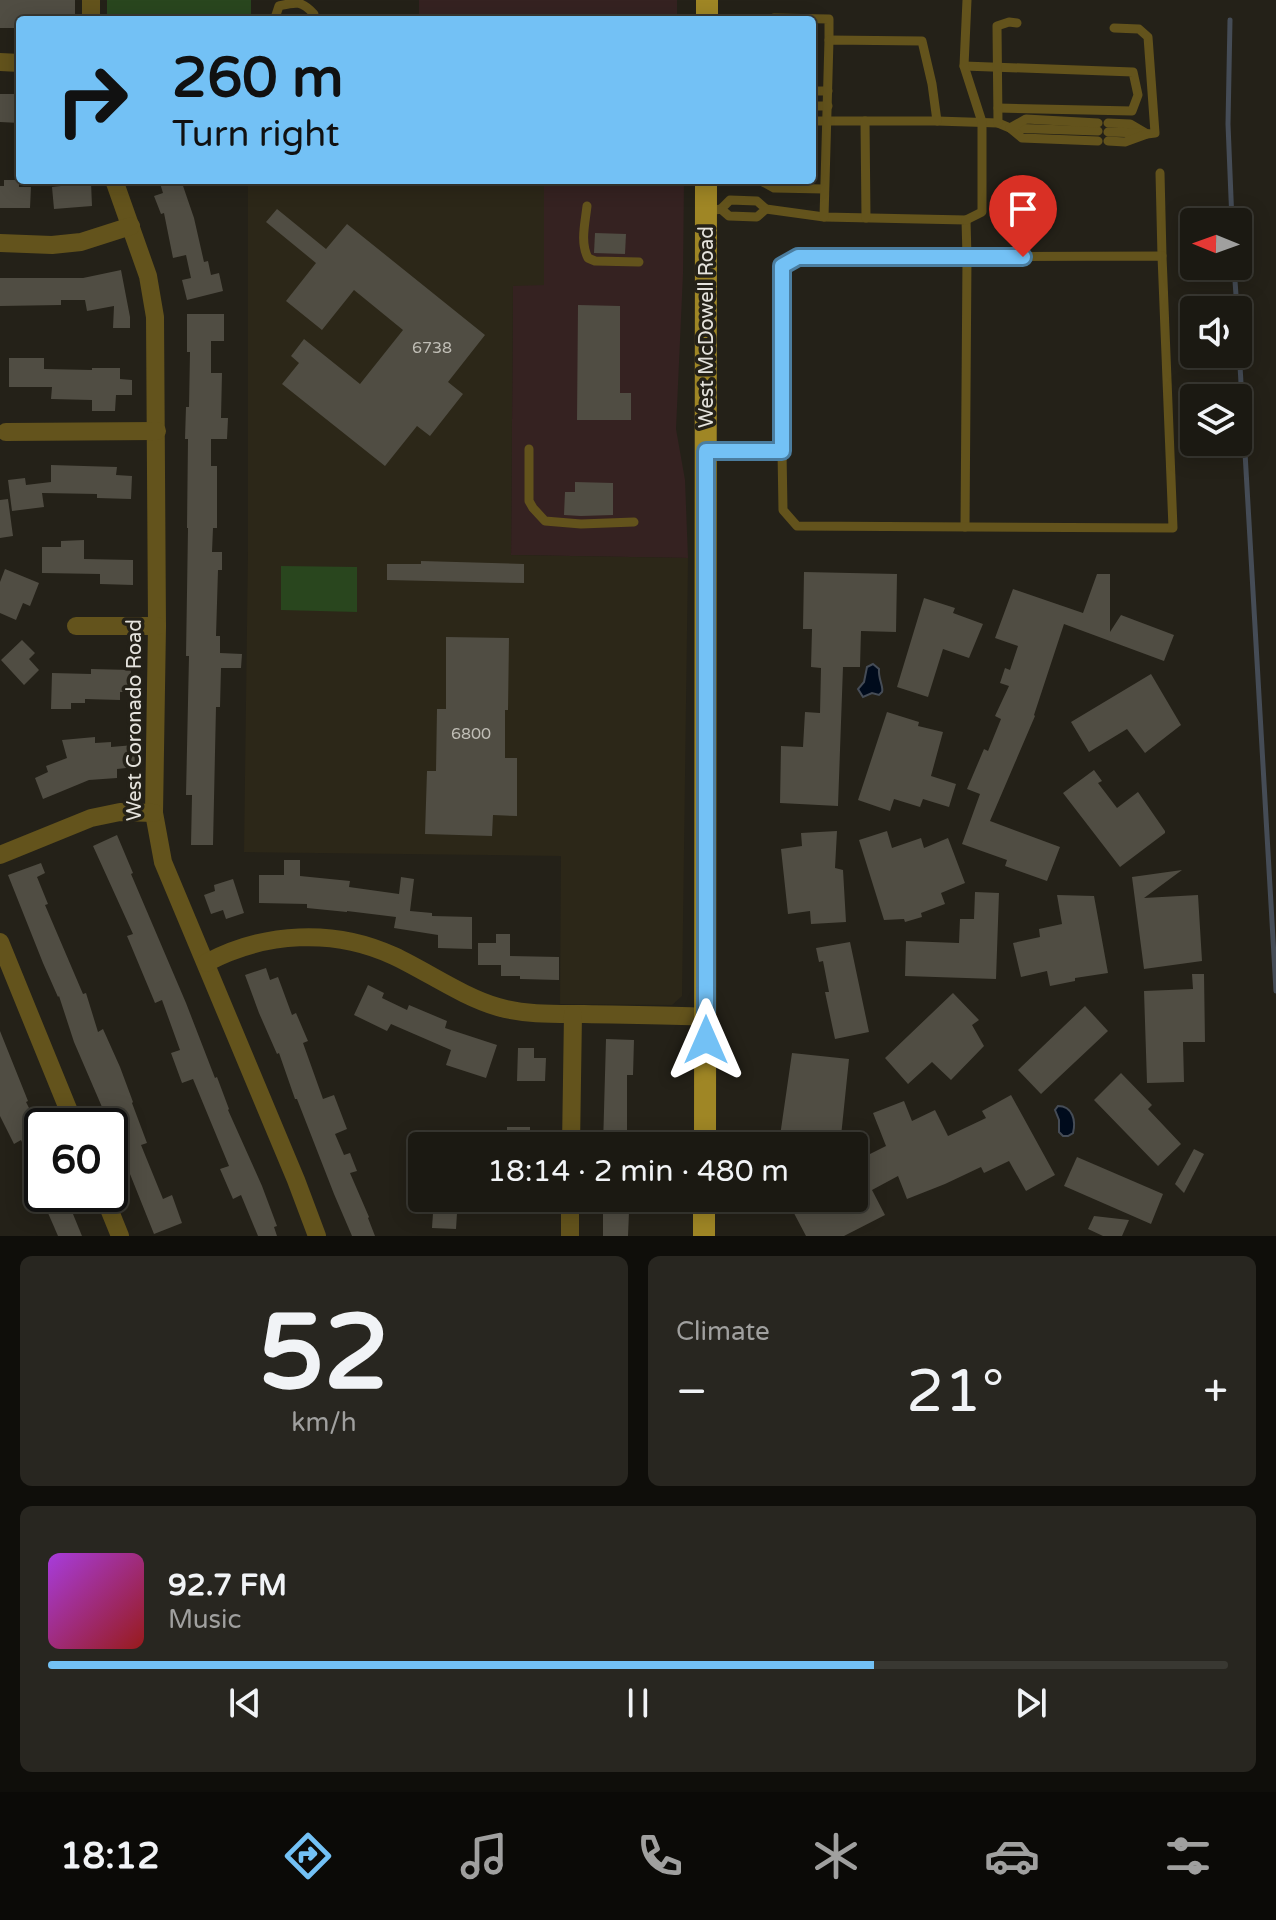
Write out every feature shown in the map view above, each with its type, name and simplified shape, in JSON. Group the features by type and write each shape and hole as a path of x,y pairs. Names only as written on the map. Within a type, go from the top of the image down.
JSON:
{"main road":[{"name":"West McDowell Road","path":"705,1132 706,451 714,210 707,184"},
{"path":"704,1212 704,1236"}],"street":[{"name":"West Coronado Road","path":"115,184 148,276 155,317 157,626 154,813 163,862 317,1236"},
{"path":"0,243 52,245 81,242 131,226"},
{"path":"6,432 157,431"},
{"path":"76,626 157,626"},
{"path":"0,855 91,818 120,812 154,813"},
{"path":"206,963 226,952 280,939 316,936 344,940 392,955 499,1008 545,1013 706,1017"},
{"path":"0,942 68,1108"},
{"path":"571,1132 573,1014"},
{"path":"110,1212 120,1236"},
{"path":"570,1212 570,1236"}],"lane":[{"path":"714,210 730,200 757,201 766,209 824,217 966,220 982,212 982,122 964,66 967,0"},
{"path":"276,16 279,6 296,2 307,6 314,14"},
{"path":"816,19 829,19 824,217"},
{"path":"998,123 997,26 1017,23"},
{"path":"1103,132 1125,142 1155,133 1148,37 1139,29 1114,28"},
{"path":"829,40 922,41 937,121"},
{"path":"964,66 1151,72"},
{"path":"998,108 1132,111 1138,95 1133,72"},
{"path":"816,91 828,91"},
{"path":"816,106 828,106"},
{"path":"816,121 982,122 1010,128 1103,132 1130,124 1147,134"},
{"path":"865,121 866,218"},
{"path":"1160,173 1173,528 797,526 783,510 782,266 798,257 1162,256"},
{"path":"767,184 774,188 824,189"},
{"path":"587,206 583,239 588,258 595,261 639,262"},
{"path":"714,210 729,216 757,217 766,209"},
{"path":"965,527 966,220"},
{"path":"529,449 529,501 545,521 581,524 634,522"},
{"path":"706,451 782,451"}],"shaded area":[{"path":"419,0 677,0 677,16 419,16"},
{"path":"248,184 544,184 544,285 513,286 511,555 688,558 682,996 672,1005 560,1004 561,856 244,852"},
{"path":"544,184 684,184 676,429 685,480 688,558 511,555 513,285 544,284"}],"green space":[{"path":"107,0 251,0 251,16 107,16"},
{"path":"281,566 357,567 357,612 281,610"}],"water":[{"path":"873,664 879,669 882,692 863,697 858,689 864,682 867,667"},
{"path":"1058,1106 1072,1115 1073,1133 1068,1136 1059,1132 1055,1110"}],"building":[{"path":"0,0 75,0 75,16 16,16 16,28 0,28"},
{"path":"0,94 16,94 16,123 0,122"},
{"path":"4,180 16,180 19,187 31,187 30,208 0,208 0,186 4,186"},
{"path":"91,184 92,206 54,209 52,187"},
{"path":"160,184 182,184 204,262 208,261 211,275 219,273 223,291 187,300 182,280 191,278 186,255 173,258 164,213 161,214 154,196 163,193"},
{"path":"277,209 326,249 347,224 485,335 448,382 463,394 430,436 417,426 385,466 282,384 299,363 291,356 304,339 360,384 403,330 354,290 322,330 286,301 316,263 266,222"},
{"path":"595,233 626,234 625,254 594,253"},
{"path":"121,270 130,328 113,328 114,306 87,311 85,300 61,300 61,305 0,306 0,278 83,278"},
{"path":"578,305 620,306 620,393 631,393 631,420 577,420"},
{"path":"187,314 224,314 224,341 211,341 211,373 222,373 221,418 228,418 227,439 211,439 211,466 217,466 217,528 213,528 212,552 222,552 222,570 218,570 216,636 220,636 220,653 242,654 241,668 221,668 220,707 216,707 213,845 191,845 192,795 186,795 189,656 186,656 188,439 185,439 190,352 187,352"},
{"path":"9,358 44,358 44,369 120,368 120,379 132,380 132,395 116,395 115,411 92,411 92,400 51,399 52,387 9,387"},
{"path":"51,465 117,467 116,475 132,476 131,499 97,498 97,494 42,493 44,507 12,511 8,480 25,478 26,485 51,482"},
{"path":"575,482 613,483 613,515 564,515 565,492 575,492"},
{"path":"8,499 13,536 0,538 0,500"},
{"path":"84,540 84,559 133,560 133,585 100,584 100,574 42,573 42,547 61,547 61,541"},
{"path":"421,561 524,564 524,583 387,580 387,564 421,564"},
{"path":"5,569 39,583 30,606 23,603 16,620 0,613 0,582"},
{"path":"804,572 897,574 896,632 861,631 860,667 843,667 838,806 780,803 781,746 803,747 805,712 820,713 821,668 811,667 812,629 803,629"},
{"path":"1097,574 1110,574 1110,632 1121,615 1174,635 1164,661 1064,624 1035,716 990,821 1060,847 1047,881 1005,866 1007,860 962,844 980,794 967,789 984,749 988,751 1001,719 995,716 1009,686 1000,683 1005,668 1010,670 1018,646 995,638 1013,589 1083,613"},
{"path":"924,598 955,608 953,613 983,624 969,658 943,649 928,697 897,687"},
{"path":"446,637 509,638 505,758 517,758 517,816 493,815 492,836 425,834 427,771 436,771 437,709 446,709"},
{"path":"22,640 35,653 29,659 39,670 24,685 1,660"},
{"path":"91,669 131,670 130,692 120,692 120,700 85,699 85,703 71,703 71,709 51,709 52,673 91,674"},
{"path":"1151,674 1181,725 1145,753 1127,729 1089,752 1071,722"},
{"path":"887,712 919,722 918,726 943,732 931,776 956,784 949,807 923,799 920,807 894,799 890,811 858,800"},
{"path":"95,737 95,743 111,742 111,747 134,745 135,767 117,769 117,778 89,780 43,799 35,778 48,772 46,766 67,758 62,740"},
{"path":"1094,770 1102,781 1098,783 1117,808 1138,792 1165,831 1120,867 1063,793"},
{"path":"837,831 835,868 843,870 846,922 811,924 810,911 788,914 781,849 802,846 801,833"},
{"path":"887,831 892,848 921,838 924,848 948,838 965,883 941,893 945,904 921,913 922,917 905,922 904,919 884,920 859,840"},
{"path":"117,835 228,1110 262,1186 277,1226 274,1227 277,1236 258,1236 241,1195 233,1199 220,1169 229,1166 193,1079 182,1083 171,1053 180,1050 162,1000 155,1003 127,936 133,934 93,846"},
{"path":"284,860 300,860 300,876 350,881 349,887 399,894 401,877 414,879 410,911 432,913 432,916 472,917 472,949 438,948 438,935 394,928 396,917 307,908 307,904 259,903 259,875 284,875"},
{"path":"41,863 45,873 37,877 48,904 45,905 83,994 86,993 98,1032 103,1029 120,1067 147,1143 141,1145 163,1199 172,1195 182,1223 154,1234 128,1169 128,1108 102,1108 8,875"},
{"path":"1182,870 1144,898 1198,895 1202,961 1144,969 1132,877"},
{"path":"233,879 244,913 226,919 223,910 211,914 204,895 215,891 214,885"},
{"path":"975,892 999,893 996,979 905,976 906,941 959,943 960,919 974,919"},
{"path":"1057,895 1094,896 1108,973 1050,986 1047,971 1021,977 1013,943 1040,937 1039,929 1062,924"},
{"path":"496,934 510,934 510,956 559,957 559,980 501,976 501,965 478,965 478,943 496,943"},
{"path":"850,942 869,1032 835,1039 825,992 829,992 823,961 819,962 816,948"},
{"path":"266,968 270,980 278,977 292,1015 296,1013 308,1041 303,1043 323,1099 334,1095 347,1129 335,1134 344,1155 350,1153 357,1171 350,1173 375,1236 352,1236 279,1053 259,1013 245,975"},
{"path":"1192,974 1204,974 1205,1042 1183,1042 1184,1082 1147,1083 1144,991 1193,989"},
{"path":"368,985 384,993 382,998 407,1010 409,1005 447,1021 445,1028 497,1045 486,1078 446,1065 451,1050 391,1024 387,1031 354,1015"},
{"path":"953,993 979,1020 972,1025 984,1046 951,1080 932,1062 908,1084 885,1058"},
{"path":"1085,1006 1108,1031 1041,1094 1018,1070"},
{"path":"0,1031 28,1101 29,1108 24,1108 24,1146 21,1140 14,1144 0,1116"},
{"path":"606,1039 634,1040 633,1075 627,1075 627,1132 603,1132"},
{"path":"518,1048 534,1048 534,1058 546,1058 545,1081 517,1081"},
{"path":"792,1053 849,1059 841,1132 781,1132"},
{"path":"1121,1073 1152,1105 1148,1109 1181,1144 1158,1166 1094,1100"},
{"path":"1011,1095 1055,1175 1026,1191 1009,1161 984,1173 981,1167 907,1199 898,1176 872,1190 885,1215 844,1236 806,1236 793,1212 868,1212 868,1155 886,1146 873,1113 904,1101 912,1121 935,1110 948,1136 986,1118 982,1111"},
{"path":"507,1127 530,1127 530,1132 487,1132 507,1130"},
{"path":"1194,1149 1204,1154 1184,1193 1175,1184"},
{"path":"1077,1157 1163,1194 1151,1224 1064,1186"},
{"path":"48,1212 72,1212 82,1236 58,1236"},
{"path":"433,1212 457,1212 456,1229 432,1228"},
{"path":"603,1212 629,1212 628,1236 603,1236"},
{"path":"1094,1216 1129,1220 1122,1236 1103,1236 1088,1229"}],"waterway":[{"path":"1230,20 1228,124 1231,208"},
{"path":"1235,280 1236,296"},
{"path":"1240,368 1276,991"}],"route":[{"path":"706,1040 706,451 782,451 782,266 798,257 1023,257"}]}
